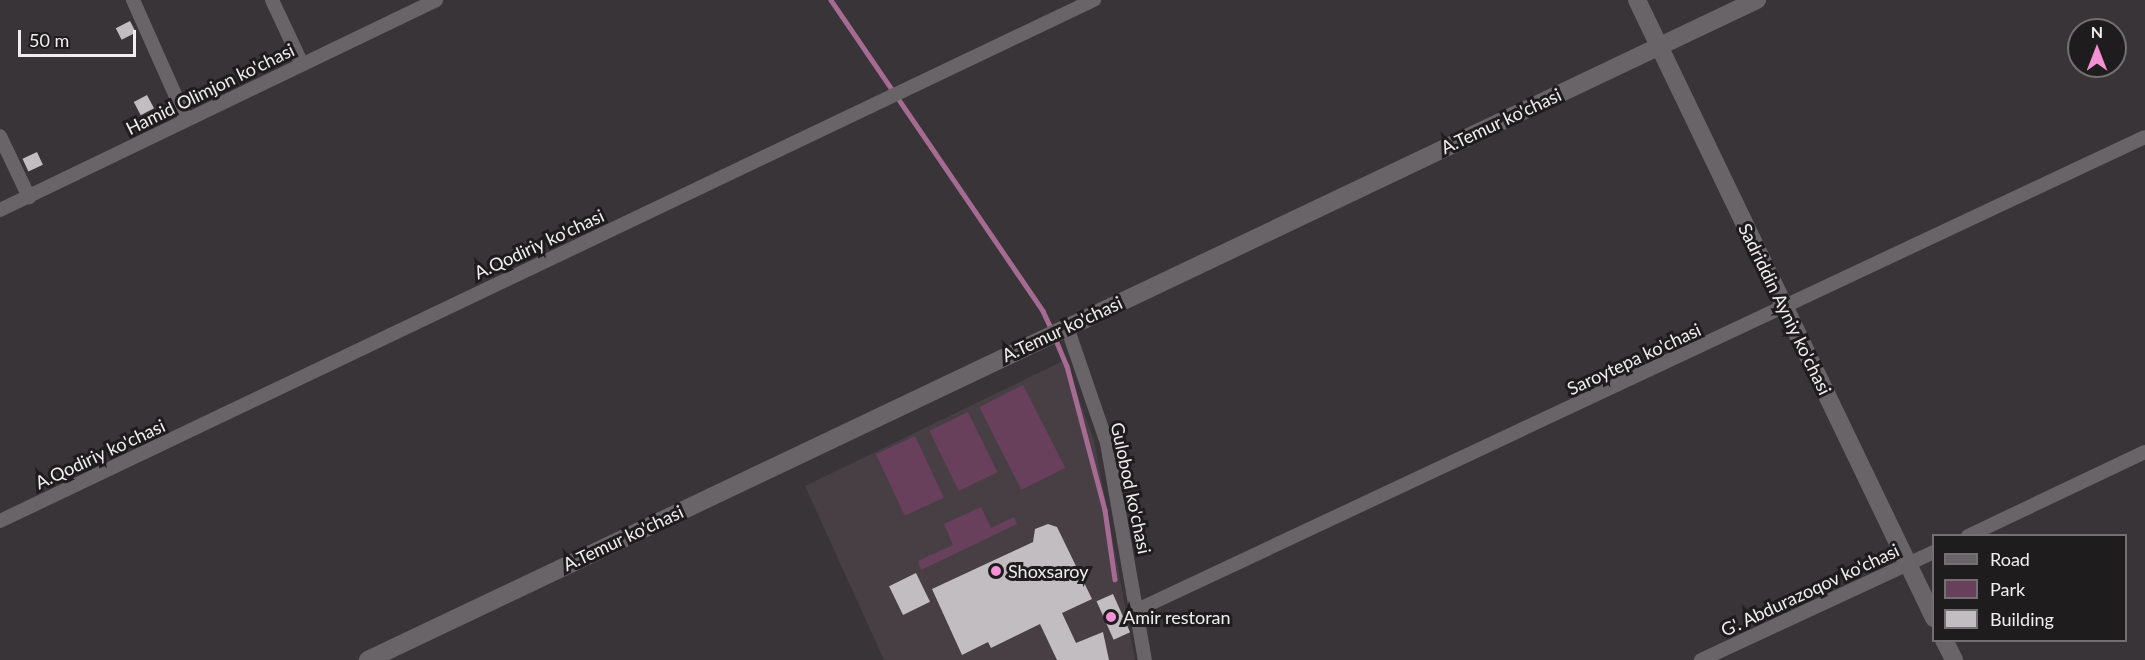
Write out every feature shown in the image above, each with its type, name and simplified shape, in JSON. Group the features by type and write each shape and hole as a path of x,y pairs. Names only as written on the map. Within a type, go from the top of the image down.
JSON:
{"main road":[{"name":"Sadriddin Ayniy ko'chasi","path":"1637,0 1932,614"},
{"name":"A.Temur ko'chasi","path":"368,660 1757,0"},
{"path":"1945,642 1954,660"}],"street":[{"path":"133,0 186,119"},
{"path":"272,0 302,64"},
{"name":"Hamid Olimjon ko'chasi","path":"0,210 436,0"},
{"name":"A.Qodiriy ko'chasi","path":"0,521 1094,0"},
{"path":"0,136 29,197"},
{"name":"Saroytepa ko'chasi","path":"1137,610 1785,309 2145,137"},
{"name":"Gulobod ko'chasi","path":"1067,327 1107,443 1145,660"},
{"path":"1972,534 2145,452"},
{"name":"G'. Abdurazoqov ko'chasi","path":"1701,660 1932,553"}],"shaded area":[{"path":"1065,360 1094,440 1135,660 884,660 805,486"}],"green space":[{"path":"1023,385 1065,468 1022,490 979,407"},
{"path":"968,412 997,472 959,491 929,431"},
{"path":"915,436 944,498 905,516 876,454"},
{"path":"981,507 991,528 1014,517 1017,524 921,570 918,561 953,545 944,524"}],"building":[{"path":"130,21 136,33 122,40 116,28"},
{"path":"147,95 154,108 141,115 134,102"},
{"path":"37,152 43,165 28,171 22,159"},
{"path":"1048,524 1057,527 1092,599 1062,613 1076,643 1103,632 1109,660 1057,660 1040,624 991,648 988,642 962,655 932,589 1033,542 1035,529"},
{"path":"916,573 930,602 903,615 889,586"},
{"path":"1113,594 1130,632 1114,640 1097,601"}],"waterway":[{"path":"831,0 1043,311 1052,330"},
{"path":"1055,338 1067,366 1105,510 1115,579"}],"place":[{"name":"Shoxsaroy","path":"996,571"},
{"name":"Amir restoran","path":"1111,617"}]}
